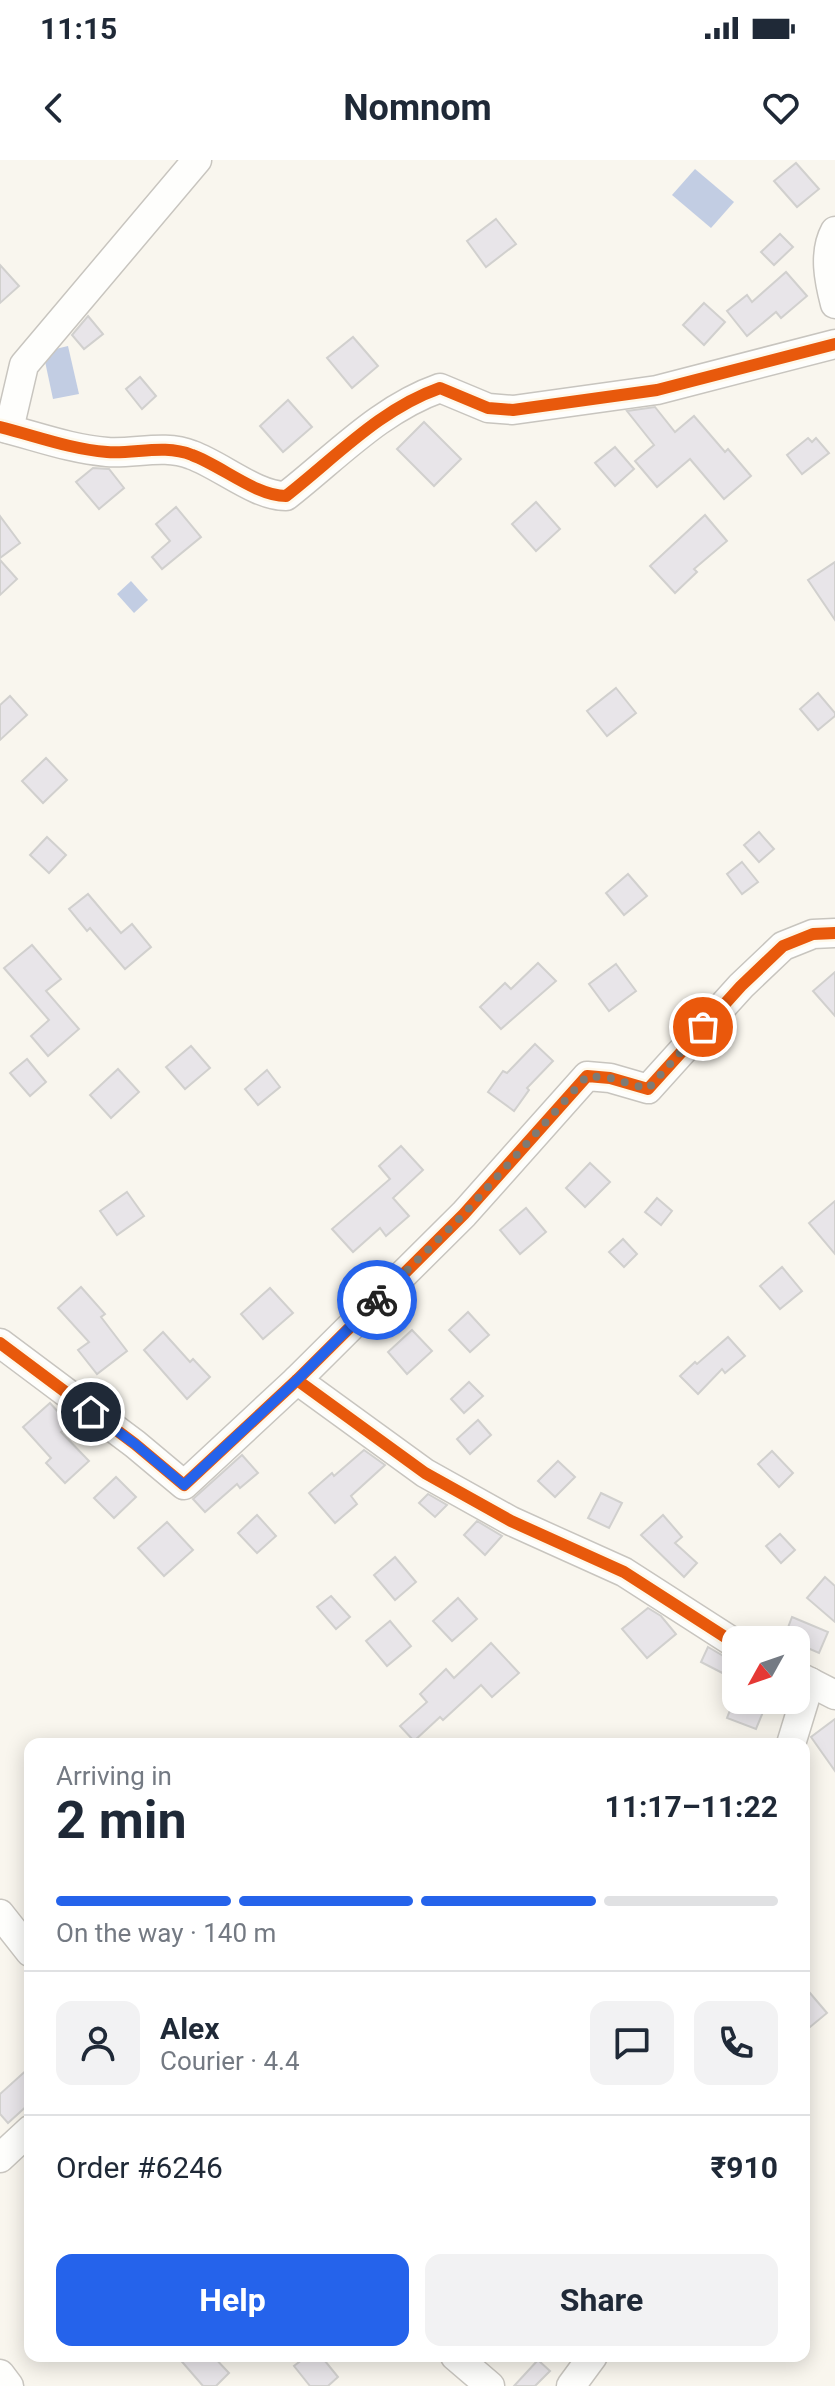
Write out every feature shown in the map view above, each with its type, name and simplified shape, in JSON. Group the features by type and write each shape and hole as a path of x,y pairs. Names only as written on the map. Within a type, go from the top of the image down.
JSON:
{"street":[{"path":"197,160 24,365 4,428 75,448 111,452 156,448 190,454 271,496 286,496 389,411 440,388 488,408 513,410 657,390 835,344"},
{"path":"835,231 831,239 828,277 835,304"},
{"path":"1,1347 135,1444 184,1485 297,1380 464,1214 587,1076 610,1078 648,1089 741,986 783,946 813,934 835,933"},
{"path":"297,1380 425,1473 511,1521 624,1572 722,1635"},
{"path":"810,1682 835,1695"},
{"path":"792,1738 797,1714"},
{"path":"0,1914 24,1944"},
{"path":"0,2158 24,2136"},
{"path":"462,2362 490,2386"},
{"path":"571,2386 589,2362"},
{"path":"0,2374 9,2386"}],"water":[{"path":"695,169 734,202 711,228 672,195"},
{"path":"68,346 79,394 53,399 43,352"},
{"path":"131,581 148,600 134,613 117,594"}],"building":[{"path":"796,163 819,189 797,207 774,181"},
{"path":"496,219 516,244 486,267 467,241"},
{"path":"780,234 793,247 774,265 761,252"},
{"path":"0,265 19,286 0,303"},
{"path":"786,272 807,296 781,318 776,312 747,336 727,311 747,295 752,302"},
{"path":"704,303 725,322 704,345 683,325"},
{"path":"88,316 103,334 84,349 72,335"},
{"path":"353,337 378,366 352,388 327,358"},
{"path":"140,377 156,396 142,409 126,389"},
{"path":"288,400 312,427 283,452 260,426"},
{"path":"655,407 675,432 694,416 751,476 724,499 690,459 657,487 635,461 654,445 627,411"},
{"path":"424,422 461,459 434,486 397,449"},
{"path":"808,438 812,442 816,438 829,453 802,474 787,455"},
{"path":"615,447 634,469 615,486 595,463"},
{"path":"93,468 109,469 124,488 99,509 76,482"},
{"path":"536,502 560,529 536,551 512,524"},
{"path":"176,507 201,537 162,569 152,557 170,541 156,524"},
{"path":"705,515 727,541 694,569 697,572 675,593 650,566"},
{"path":"0,516 20,543 0,558"},
{"path":"0,560 17,579 0,595"},
{"path":"835,562 835,620 808,580"},
{"path":"616,688 636,713 607,736 587,711"},
{"path":"818,693 835,716 818,730 800,709"},
{"path":"10,696 27,715 0,740 0,705"},
{"path":"46,758 67,780 43,803 22,781"},
{"path":"759,832 774,849 759,862 744,845"},
{"path":"47,837 66,855 49,873 30,855"},
{"path":"742,862 758,882 742,894 727,874"},
{"path":"628,874 647,896 624,915 606,893"},
{"path":"88,894 121,933 132,924 151,947 125,969 69,909"},
{"path":"32,945 61,979 46,991 79,1029 48,1056 31,1036 49,1020 4,968"},
{"path":"538,963 556,981 501,1029 480,1007 505,983 511,989"},
{"path":"616,964 636,991 609,1011 589,984"},
{"path":"835,972 835,1016 813,991"},
{"path":"535,1044 553,1061 527,1088 529,1090 514,1111 488,1092 503,1071 507,1073"},
{"path":"191,1046 210,1068 185,1089 166,1067"},
{"path":"27,1059 46,1082 30,1096 10,1073"},
{"path":"118,1069 139,1092 111,1118 90,1095"},
{"path":"267,1070 280,1087 258,1105 245,1089"},
{"path":"401,1146 423,1170 393,1198 409,1216 386,1236 380,1228 353,1252 332,1229 390,1179 379,1166"},
{"path":"590,1163 610,1182 585,1207 566,1188"},
{"path":"127,1192 144,1216 117,1235 100,1211"},
{"path":"657,1198 672,1211 661,1225 645,1212"},
{"path":"835,1201 835,1254 809,1223"},
{"path":"526,1208 546,1232 520,1254 500,1230"},
{"path":"623,1239 637,1254 624,1267 609,1252"},
{"path":"782,1267 802,1291 780,1309 760,1286"},
{"path":"81,1287 105,1314 101,1317 127,1351 97,1374 78,1350 89,1342 58,1308"},
{"path":"270,1288 293,1313 263,1339 241,1314"},
{"path":"468,1312 489,1335 470,1352 449,1330"},
{"path":"412,1330 432,1351 407,1374 388,1352"},
{"path":"163,1332 190,1362 193,1359 210,1377 187,1399 144,1350"},
{"path":"728,1337 745,1356 725,1373 722,1369 698,1394 680,1376"},
{"path":"469,1382 483,1396 464,1413 451,1399"},
{"path":"50,1403 70,1425 61,1432 89,1461 65,1483 46,1463 51,1458 23,1427"},
{"path":"478,1420 491,1435 470,1454 457,1439"},
{"path":"364,1450 385,1465 351,1496 357,1504 335,1523 309,1493"},
{"path":"772,1451 793,1473 779,1487 758,1464"},
{"path":"242,1455 258,1473 240,1488 237,1484 205,1512 193,1499"},
{"path":"558,1461 575,1477 555,1497 538,1481"},
{"path":"116,1477 136,1497 114,1518 94,1498"},
{"path":"601,1493 622,1503 609,1528 588,1518"},
{"path":"428,1494 447,1505 435,1517 419,1503"},
{"path":"257,1515 276,1536 257,1553 238,1533"},
{"path":"663,1515 682,1537 675,1543 697,1563 684,1577 641,1535"},
{"path":"477,1521 502,1536 485,1555 464,1535"},
{"path":"167,1522 193,1550 164,1576 138,1548"},
{"path":"780,1534 795,1550 781,1563 766,1546"},
{"path":"395,1557 416,1582 395,1600 374,1575"},
{"path":"825,1577 835,1586 835,1622 807,1598"},
{"path":"331,1596 350,1617 336,1629 317,1607"},
{"path":"458,1598 477,1619 452,1641 433,1621"},
{"path":"648,1608 661,1616 676,1634 647,1658 622,1629"},
{"path":"792,1617 828,1632 819,1653 810,1649 810,1626 789,1626"},
{"path":"390,1621 411,1646 387,1666 366,1641"},
{"path":"491,1643 519,1673 492,1697 481,1685 443,1720 440,1717 417,1738 411,1738 400,1726 427,1702 420,1694 446,1669 454,1678"},
{"path":"708,1647 722,1655 722,1673 701,1662"},
{"path":"729,1714 762,1714 756,1729 727,1718"},
{"path":"835,1719 835,1771 811,1737"},
{"path":"810,1993 827,2013 810,2027"},
{"path":"24,2072 24,2108 8,2123 0,2114 0,2094"},
{"path":"182,2362 219,2362 229,2373 216,2386 203,2386"},
{"path":"299,2362 326,2362 338,2377 328,2386 310,2386 294,2366"},
{"path":"536,2362 550,2371 535,2386 514,2386"}],"cycle path":[{"path":"0,427 93,450 181,452 203,460 251,486 286,496 378,421 440,388 488,408 513,410 657,390 835,344"},
{"path":"297,1380 464,1214 587,1076 610,1078 648,1089 741,986 783,946 813,934 835,933"},
{"path":"0,1343 135,1444 184,1485 297,1380 425,1473 511,1521 624,1572 722,1635"}],"way so far":[{"path":"377,1300 464,1214 587,1076 610,1078 648,1089 703,1027"}],"route":[{"path":"91,1412 184,1485 377,1300"}]}
